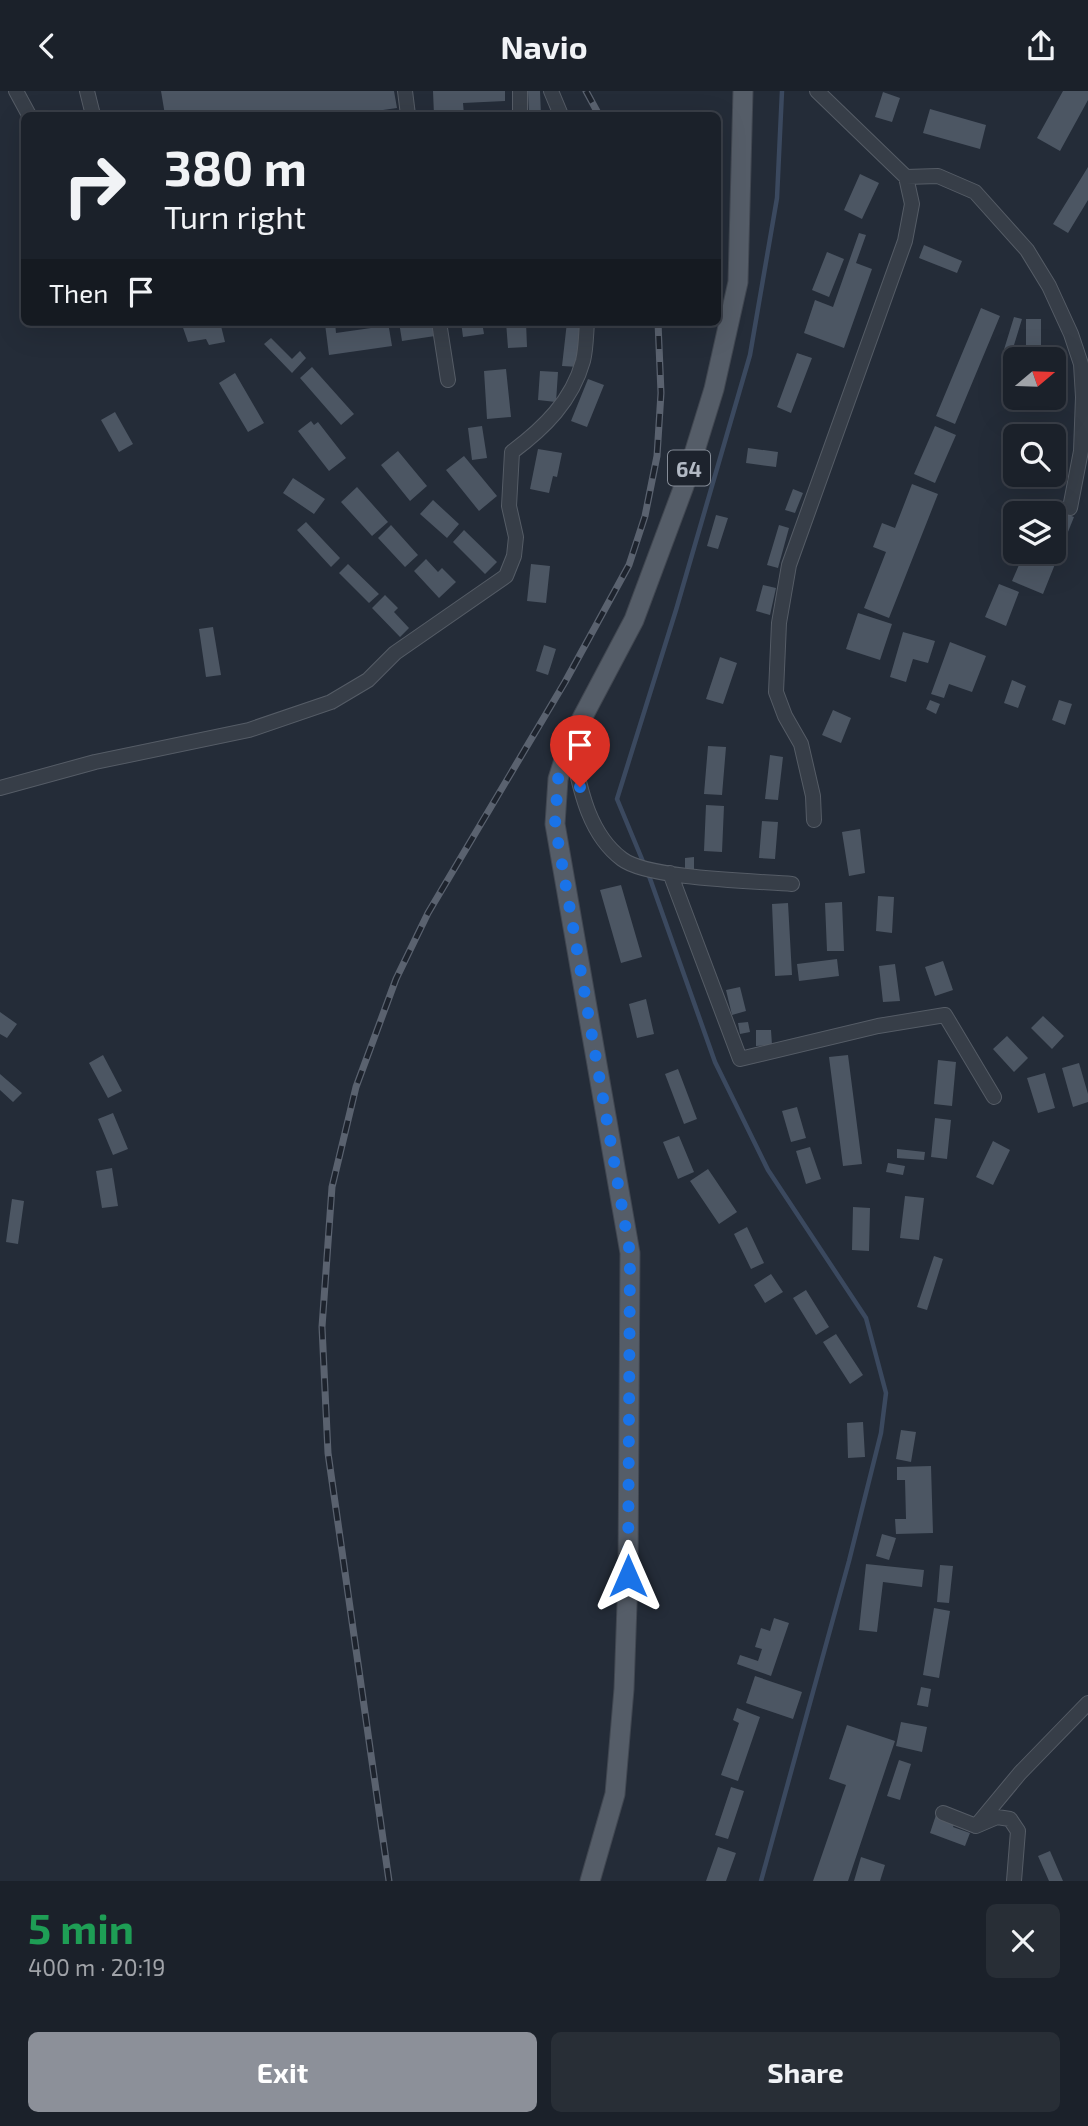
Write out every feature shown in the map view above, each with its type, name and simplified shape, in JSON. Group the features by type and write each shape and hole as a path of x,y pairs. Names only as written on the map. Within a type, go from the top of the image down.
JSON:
{"main road":[{"name":"64","path":"590,1881 614,1794 624,1689 628,1576 630,1253 555,824 558,779 570,741 634,620 684,486 714,389 738,282 743,91"}],"street":[{"path":"16,91 27,112"},
{"path":"88,91 92,112"},
{"path":"405,91 408,112"},
{"path":"520,91 520,112"},
{"path":"551,91 560,112"},
{"path":"814,820 813,796 801,744 785,716 776,692 779,623 789,565 905,241 912,204 906,177 817,91"},
{"path":"906,177 938,176 975,192 1027,250 1049,286 1071,334 1081,364 1084,446 1070,508"},
{"path":"440,326 448,380"},
{"path":"0,788 95,762 249,730 331,702 369,680 395,653 506,576 514,556 516,537 509,506 512,452 553,417 572,388 583,360 587,326"},
{"path":"570,741 580,787 591,819 606,843 623,860 689,876 792,884"},
{"path":"670,873 740,1059 878,1025 945,1015 994,1097"},
{"path":"976,1826 1020,1773 1088,1703"},
{"path":"943,1813 976,1826 997,1817 1010,1819 1018,1831 1014,1881"}],"building":[{"path":"161,91 394,91 397,108 369,112 164,112"},
{"path":"433,91 505,91 505,101 463,103 464,112 434,112"},
{"path":"528,91 540,91 541,112 529,112"},
{"path":"1063,91 1088,91 1088,100 1060,151 1037,138"},
{"path":"883,92 900,98 892,122 875,117"},
{"path":"930,109 986,125 980,149 923,133"},
{"path":"471,110 489,110 489,112"},
{"path":"1088,167 1088,200 1068,233 1053,224"},
{"path":"860,174 879,183 862,219 844,210"},
{"path":"859,233 866,235 856,263 872,269 844,348 804,333 815,300 833,307"},
{"path":"924,245 962,261 957,273 919,258"},
{"path":"827,252 844,259 829,297 812,290"},
{"path":"981,308 1000,316 955,424 936,416"},
{"path":"1014,317 1022,319 1013,347 1005,347"},
{"path":"1026,319 1041,319 1041,347 1026,347"},
{"path":"182,326 221,326 225,342 209,345 206,339 188,342"},
{"path":"325,326 335,326 336,333 371,326 389,326 392,346 329,355"},
{"path":"400,326 434,326 435,336 402,341"},
{"path":"462,326 483,326 484,334 463,337"},
{"path":"506,326 526,326 527,347 508,348"},
{"path":"567,326 583,326 579,367 562,366"},
{"path":"271,338 292,359 300,351 306,358 292,373 264,344"},
{"path":"797,353 812,358 791,413 777,407"},
{"path":"312,367 354,414 341,425 300,378"},
{"path":"506,369 511,417 487,419 484,371"},
{"path":"540,371 558,372 556,402 538,400"},
{"path":"235,373 264,423 248,432 219,383"},
{"path":"588,379 604,385 587,427 571,421"},
{"path":"115,412 133,444 119,452 101,420"},
{"path":"311,421 314,425 318,422 346,458 329,471 298,431"},
{"path":"482,426 487,458 472,460 468,428"},
{"path":"935,426 956,435 935,483 914,474"},
{"path":"748,448 778,452 776,467 746,463"},
{"path":"538,449 562,453 557,477 553,476 549,493 530,489"},
{"path":"398,451 427,486 410,501 381,465"},
{"path":"464,456 497,496 479,511 446,470"},
{"path":"293,478 325,499 314,514 283,493"},
{"path":"912,484 938,494 889,618 864,608 886,552 873,547 882,523 895,528"},
{"path":"357,487 388,522 372,536 341,502"},
{"path":"793,489 803,493 795,513 785,510"},
{"path":"433,500 459,524 447,538 420,514"},
{"path":"1066,514 1074,517 1066,537"},
{"path":"716,515 728,518 718,549 707,546"},
{"path":"306,522 340,558 331,567 297,530"},
{"path":"391,525 418,555 405,567 378,538"},
{"path":"779,525 789,528 778,568 767,565"},
{"path":"464,530 497,562 485,574 453,542"},
{"path":"426,559 438,572 442,568 456,582 439,598 414,571"},
{"path":"348,564 379,594 369,603 339,573"},
{"path":"531,564 550,566 546,603 527,601"},
{"path":"1019,564 1055,564 1043,594 1012,581"},
{"path":"999,584 1019,592 1006,626 985,617"},
{"path":"763,585 776,588 770,615 756,611"},
{"path":"385,595 398,608 394,612 409,628 400,637 372,608"},
{"path":"858,613 892,624 880,660 846,649"},
{"path":"213,627 221,675 206,677 199,629"},
{"path":"903,632 935,641 928,663 913,659 906,682 890,677"},
{"path":"950,642 986,656 972,692 949,684 944,698 931,694"},
{"path":"544,645 556,649 548,675 536,671"},
{"path":"720,657 737,663 723,704 706,699"},
{"path":"1012,680 1026,686 1018,708 1004,703"},
{"path":"930,700 940,704 936,714 926,709"},
{"path":"1059,700 1072,704 1065,725 1052,720"},
{"path":"833,710 851,718 841,743 822,735"},
{"path":"708,746 726,747 722,795 704,794"},
{"path":"770,755 783,757 778,800 765,799"},
{"path":"706,805 724,806 722,852 704,851"},
{"path":"762,821 778,822 775,859 759,858"},
{"path":"860,829 865,873 849,876 842,832"},
{"path":"694,857 694,869 685,869 685,858"},
{"path":"621,885 642,957 621,963 600,890"},
{"path":"878,896 894,897 892,933 876,931"},
{"path":"842,902 844,951 827,951 825,903"},
{"path":"788,903 792,975 775,976 772,904"},
{"path":"837,959 839,976 799,981 797,964"},
{"path":"943,961 953,990 935,996 925,967"},
{"path":"895,964 900,1001 883,1002 879,966"},
{"path":"740,987 746,1011 732,1015 726,990"},
{"path":"646,999 654,1034 637,1038 629,1004"},
{"path":"0,1012 17,1024 7,1038 0,1034"},
{"path":"1043,1016 1064,1036 1052,1049 1031,1028"},
{"path":"748,1022 750,1032 740,1034 738,1023"},
{"path":"756,1030 771,1030 772,1045 756,1046"},
{"path":"1007,1036 1028,1058 1014,1072 993,1049"},
{"path":"103,1055 122,1091 108,1098 89,1063"},
{"path":"848,1055 862,1164 843,1166 829,1057"},
{"path":"938,1060 956,1062 952,1106 934,1104"},
{"path":"1079,1063 1088,1102 1073,1107 1062,1068"},
{"path":"678,1069 697,1119 684,1124 665,1074"},
{"path":"1045,1073 1055,1108 1038,1113 1027,1078"},
{"path":"0,1074 22,1093 13,1102 0,1090"},
{"path":"797,1107 806,1138 791,1142 782,1111"},
{"path":"113,1113 128,1149 113,1155 98,1119"},
{"path":"935,1118 951,1120 947,1159 931,1157"},
{"path":"679,1136 694,1172 678,1179 663,1142"},
{"path":"993,1141 1010,1150 993,1185 976,1177"},
{"path":"810,1147 821,1179 806,1184 796,1151"},
{"path":"897,1149 925,1152 924,1160 897,1158"},
{"path":"888,1163 905,1166 903,1175 886,1172"},
{"path":"112,1168 118,1206 102,1208 96,1171"},
{"path":"708,1169 737,1212 719,1224 690,1181"},
{"path":"905,1196 924,1198 919,1240 900,1238"},
{"path":"12,1199 24,1201 18,1244 6,1242"},
{"path":"853,1207 870,1208 869,1251 852,1250"},
{"path":"747,1227 764,1263 751,1269 734,1234"},
{"path":"934,1256 943,1259 927,1310 917,1307"},
{"path":"771,1274 783,1292 765,1303 754,1285"},
{"path":"806,1290 829,1327 816,1335 793,1298"},
{"path":"836,1334 863,1375 850,1384 823,1342"},
{"path":"863,1422 865,1457 848,1458 847,1423"},
{"path":"901,1430 916,1432 911,1462 896,1459"},
{"path":"931,1466 933,1533 896,1534 895,1519 906,1519 905,1480 897,1480 897,1467"},
{"path":"882,1534 896,1538 889,1560 876,1556"},
{"path":"866,1564 924,1570 922,1587 883,1582 877,1632 859,1630"},
{"path":"940,1565 953,1566 949,1603 937,1602"},
{"path":"934,1608 950,1611 939,1678 923,1675"},
{"path":"774,1618 789,1623 771,1676 737,1664 740,1655 758,1661 762,1649 755,1647 761,1628 770,1631"},
{"path":"755,1676 802,1692 793,1719 746,1703"},
{"path":"921,1687 931,1689 928,1707 917,1705"},
{"path":"737,1708 760,1717 738,1781 721,1775 739,1723 733,1720"},
{"path":"901,1722 927,1727 922,1752 896,1746"},
{"path":"847,1725 895,1741 848,1881 813,1881 846,1785 829,1779"},
{"path":"899,1760 911,1764 900,1800 887,1796"},
{"path":"731,1787 744,1791 728,1839 715,1835"},
{"path":"936,1815 955,1822 953,1827 970,1833 965,1846 930,1833"},
{"path":"718,1847 736,1853 726,1881 706,1881"},
{"path":"1050,1851 1063,1881 1049,1881 1038,1856"},
{"path":"861,1857 885,1865 880,1881 854,1881"}],"waterway":[{"path":"644,864 617,799 676,610 750,355 777,198 782,91"},
{"path":"648,873 715,1062 768,1170 866,1318 886,1393 881,1433 849,1561 761,1881"}],"railway":[{"path":"586,91 597,112"},
{"path":"389,1881 328,1453 322,1327 332,1187 356,1087 396,979 428,913 565,682 629,565 645,516 657,456 661,393 658,326"}],"route":[{"path":"580,787 570,741 558,779 555,824 630,1253 628,1576"}]}
